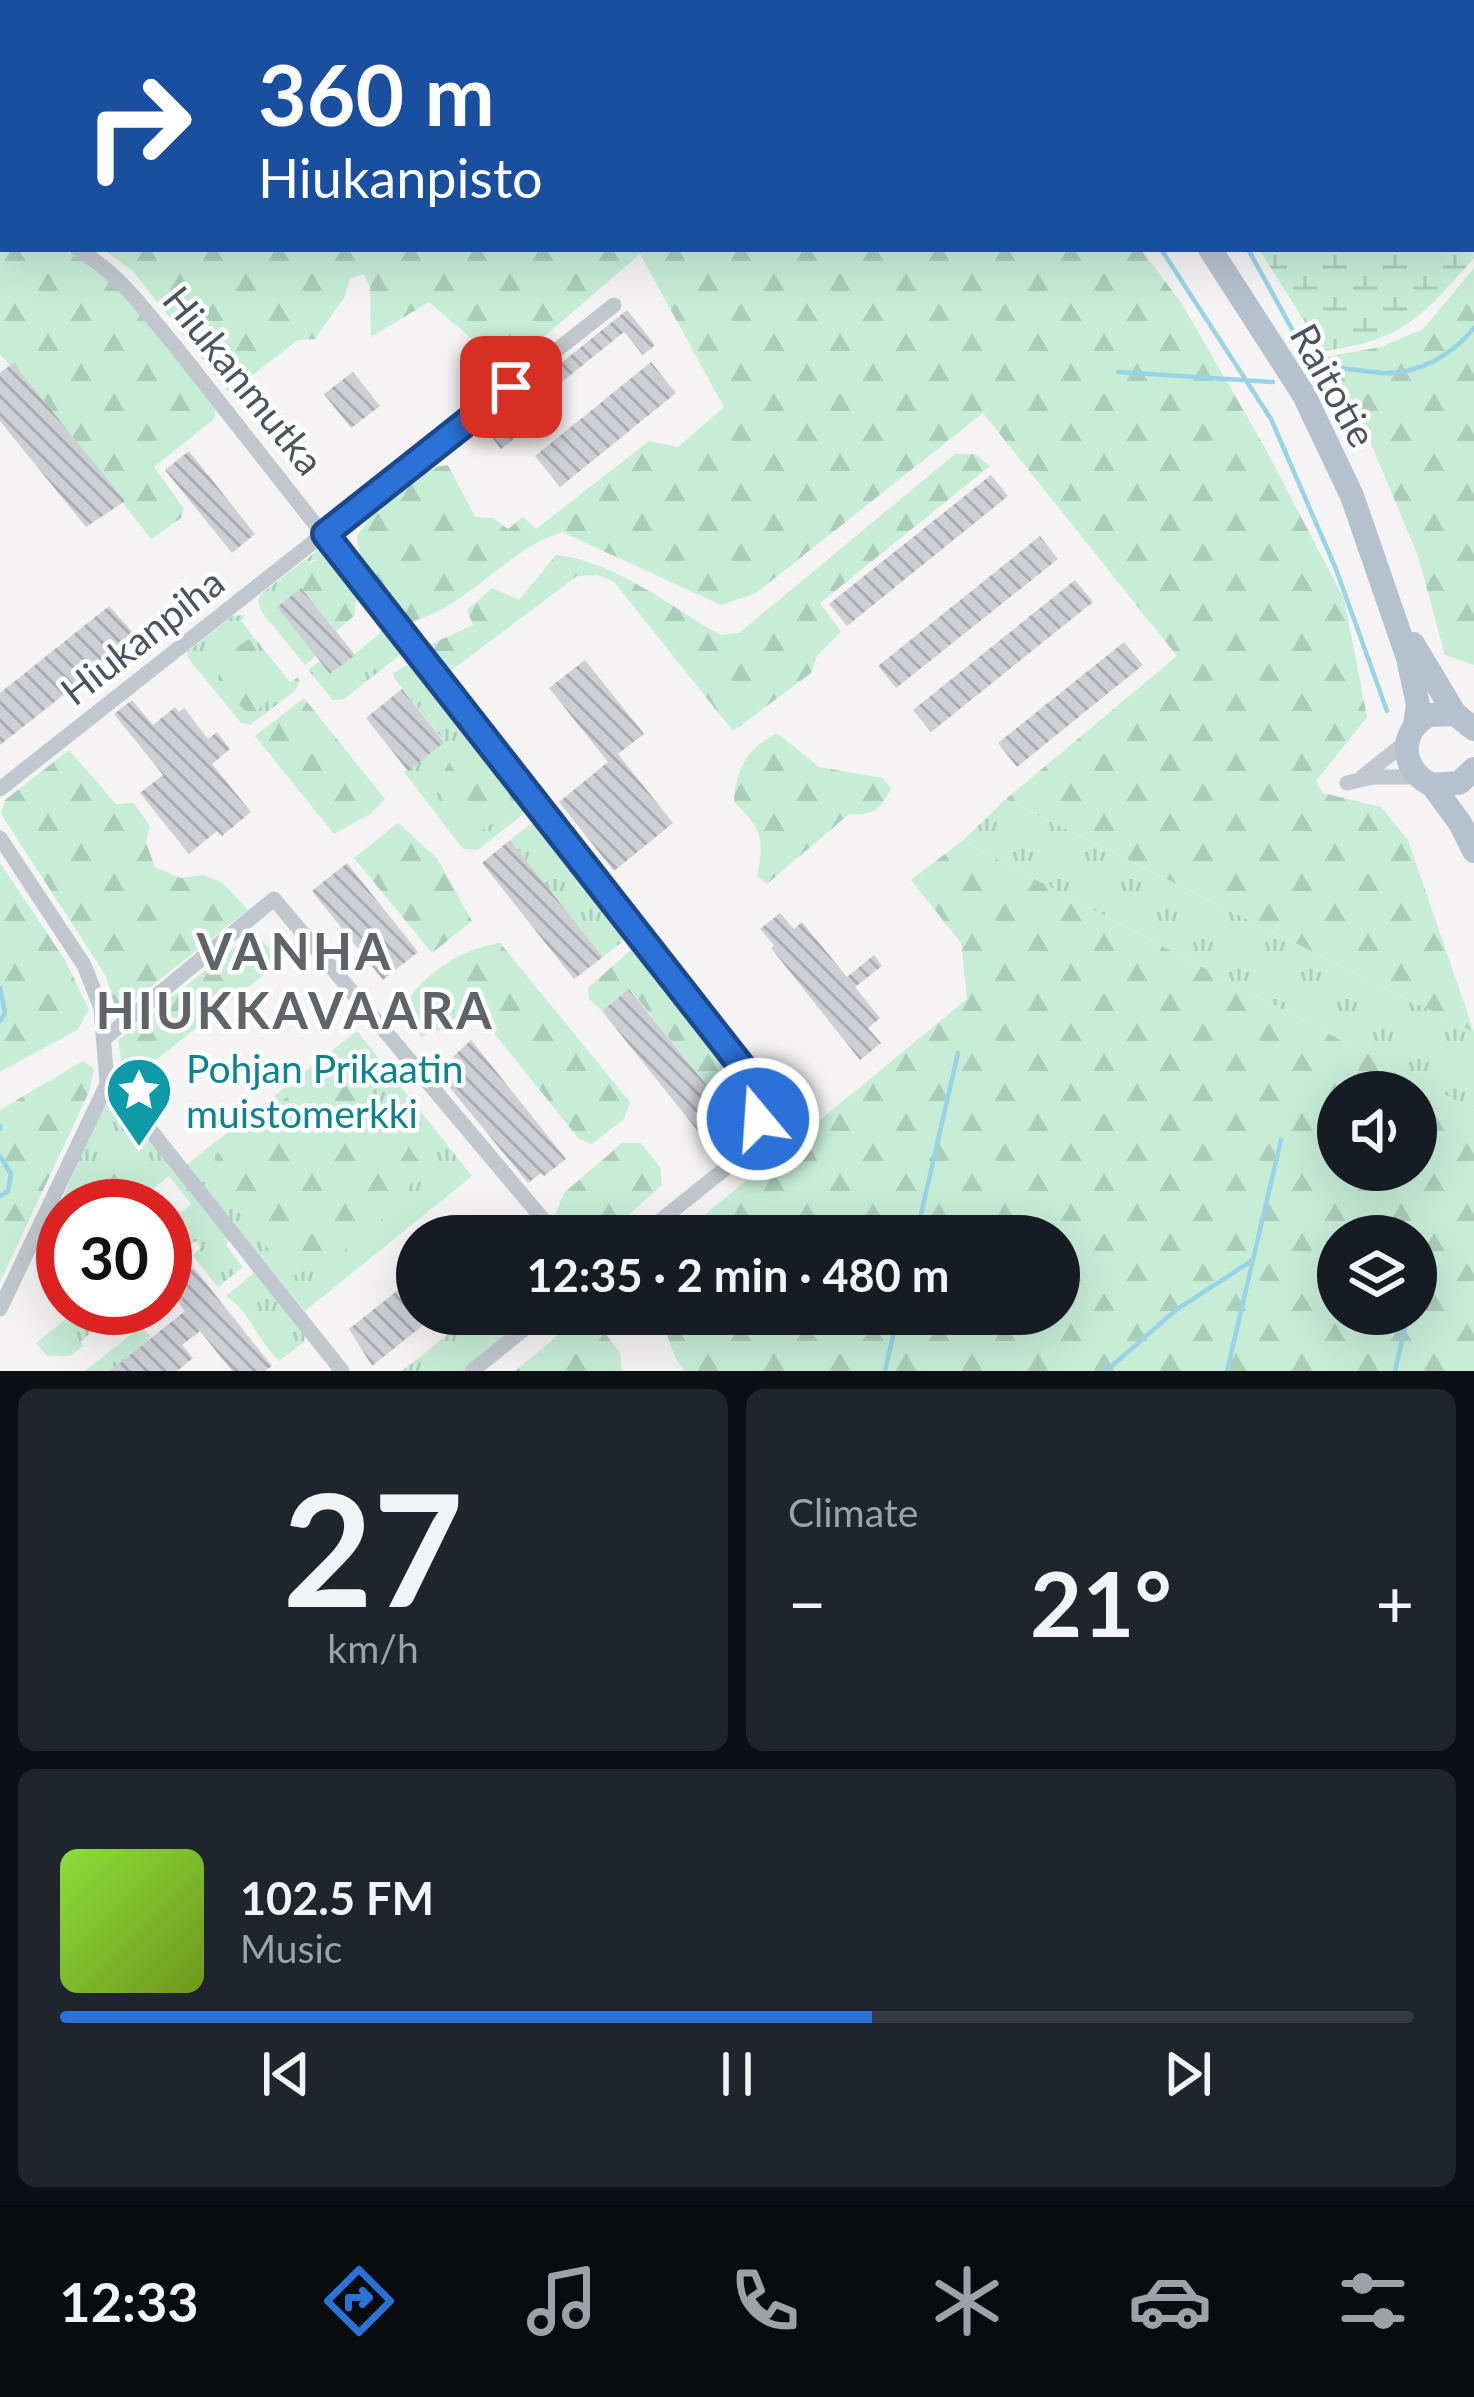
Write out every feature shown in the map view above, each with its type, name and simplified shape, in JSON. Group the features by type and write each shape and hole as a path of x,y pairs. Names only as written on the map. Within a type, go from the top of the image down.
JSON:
{"main road":[{"name":"Raitotie","path":"1212,252 1304,395 1352,496 1414,648 1464,722"},
{"name":"Raitotie","path":"1378,565 1416,693 1407,760 1425,781"},
{"path":"1410,734 1430,715 1464,722"},
{"path":"1425,781 1460,783 1473,770"},
{"path":"1473,770 1474,823"},
{"path":"1425,781 1460,823 1474,851"}],"street":[{"name":"Hiukanmutka","path":"82,252 121,280 750,1077 758,1119 746,1152 667,1215"},
{"name":"Hiukanpiha","path":"0,790 614,305"},
{"path":"1410,734 1351,782 1425,781"},
{"path":"0,838 84,965 100,1008 107,1084 0,1309"},
{"path":"104,1039 274,899 539,1215"},
{"path":"107,1084 124,1097 343,1371"},
{"path":"472,1371 517,1335"}],"green space":[{"path":"0,252 67,252 115,282 216,409 214,419 154,467 184,509 181,518 151,539 14,364 10,366 0,354"},
{"path":"106,252 1143,252 1182,304 1344,599 1367,717 1316,781 1323,793 1381,807 1408,840 1474,1032 1006,799 1177,656 983,413 756,593 721,605 562,532 522,552 451,604 410,622 361,558 357,536 409,482 448,465 475,517 493,518 508,529 523,517 536,529 649,441 678,447 724,407 640,254 481,391 481,347 429,302 371,337 370,286 363,274 350,279 344,298 315,339 298,340 229,393 133,271"},
{"path":"1261,252 1474,252 1474,258 1440,296 1409,322 1374,340 1323,351"},
{"path":"1474,268 1474,665 1445,655 1418,556 1367,434 1325,357 1381,347 1423,329"},
{"path":"955,454 975,454 990,466 820,603 841,632 817,656 811,673 733,731 614,582 598,575 577,576 449,672 427,646 473,625 467,610 492,588 519,600 556,555 620,575 720,635 739,633"},
{"path":"318,550 332,555 373,608 370,611 331,560 312,560 297,576 301,588 277,607 316,656 305,665 261,611 258,600"},
{"path":"325,557 360,597 355,615 336,631 301,588 297,576 302,567"},
{"path":"245,615 241,621 290,682 298,677 300,681 295,691 250,725 241,723 187,652 232,616"},
{"path":"386,628 404,646 400,655 344,699 333,700 308,670 319,661 331,674"},
{"path":"249,639 256,644 261,662 253,679 270,690 270,699 247,712 218,679 222,657"},
{"path":"415,660 527,803 522,815 478,850 463,849 404,772 444,741 394,678 393,673"},
{"path":"304,698 385,799 370,814 334,834 255,736"},
{"path":"777,733 819,767 882,778 891,788 875,810 849,814 767,884 757,876 759,834 734,802 745,761"},
{"path":"69,750 116,804 134,803 150,826 146,843 155,867 181,878 204,875 223,883 248,910 117,1013 106,976 1,814 5,800"},
{"path":"469,750 496,771 510,804 476,834 435,789 448,764"},
{"path":"1006,799 1474,1032 1474,1110 1437,1091 1437,1071 1400,1071 962,841"},
{"path":"398,823 437,858 472,921 432,953 354,858"},
{"path":"541,824 628,931 603,957 510,840 529,825"},
{"path":"962,841 1400,1071 1317,1071 1317,1191 1437,1191 1437,1091 1474,1110 1474,1371 685,1371 666,1335 1080,1335 1080,1215 705,1215 967,999 961,943 911,880"},
{"path":"0,863 65,960 89,1010 77,1030 0,1072"},
{"path":"253,932 281,961 132,1079 122,1066 118,1040"},
{"path":"500,943 630,1102 624,1119 592,1144 579,1139 490,1028 474,1017 421,1037 402,1012 418,987 442,966 470,951"},
{"path":"633,948 642,948 727,1056 748,1103 749,1124 741,1128 630,989 602,1011 589,999 588,988"},
{"path":"357,1031 472,1176 424,1215 396,1215 396,1237 305,1311 186,1165"},
{"path":"83,1061 94,1069 89,1092 48,1179 36,1179 36,1205 0,1282 0,1110"},
{"path":"321,1070 368,1087 422,1166 367,1234 291,1277 216,1184 215,1155"},
{"path":"122,1105 182,1179 71,1179 102,1107"},
{"path":"622,1143 641,1143 660,1167 662,1185 628,1215 555,1215 564,1193"},
{"path":"100,1156 119,1157 126,1173 137,1177 161,1165 166,1169 153,1179 84,1179"},
{"path":"192,1192 229,1238 226,1245 243,1267 218,1287 192,1255 201,1248 196,1241 192,1244"},
{"path":"255,1272 305,1333 304,1342 279,1361 226,1296"},
{"path":"46,1335 88,1335 70,1356 47,1356 36,1343"},
{"path":"130,1335 150,1335 110,1371 85,1371"},
{"path":"447,1335 510,1335 465,1371 402,1371"},
{"path":"559,1335 607,1335 620,1353 622,1371 515,1371"}],"building":[{"path":"627,310 655,345 643,355 624,332 511,423 520,434 501,449 483,426"},
{"path":"651,362 676,393 560,487 535,456"},
{"path":"13,363 125,501 86,527 0,421 0,373"},
{"path":"353,372 380,406 351,428 324,394"},
{"path":"189,451 255,534 232,553 165,470"},
{"path":"991,475 1008,496 847,626 829,604"},
{"path":"1040,536 1058,559 896,688 878,666"},
{"path":"1075,580 1093,602 931,732 913,710"},
{"path":"301,588 355,655 330,674 277,607"},
{"path":"109,606 137,637 0,745 0,693"},
{"path":"1124,642 1143,665 1017,767 998,743"},
{"path":"585,660 644,734 618,754 673,823 614,871 559,802 608,762 549,688"},
{"path":"402,689 444,742 408,771 366,718"},
{"path":"132,700 153,725 175,707 179,712 184,708 208,739 217,732 230,749 212,764 251,812 222,836 217,831 189,854 140,793 163,775 114,714"},
{"path":"510,840 603,957 574,979 482,863"},
{"path":"347,863 418,952 383,980 312,891"},
{"path":"780,913 794,929 802,922 847,977 874,955 882,966 855,987 880,1018 868,1028 881,1043 860,1060 760,929"},
{"path":"629,989 741,1128 713,1150 602,1011"},
{"path":"471,1040 566,1159 544,1176 541,1173 528,1183 437,1072"},
{"path":"192,1268 272,1366 265,1371 232,1371 200,1331 182,1345 193,1358 177,1371 110,1371 155,1335 192,1335"},
{"path":"396,1292 396,1335 411,1335 372,1366 349,1329"}],"waterway":[{"path":"1163,252 1271,419 1336,569 1387,711"},
{"path":"1250,252 1314,369 1408,371 1445,355 1474,328"},
{"path":"1118,372 1273,382"},
{"path":"0,988 5,1013 0,1021"},
{"path":"921,1215 958,1053"},
{"path":"1227,1371 1281,1140"},
{"path":"0,1156 11,1174 8,1191 0,1196"},
{"path":"1106,1371 1176,1310 1253,1260"},
{"path":"885,1371 893,1335"},
{"path":"1395,1371 1403,1335"}],"place":[{"name":"Pohjan Prikaatin muistomerkki","path":"139,1149"}],"district":[{"name":"VANHA HIUKKAVAARA","path":"295,979"}],"route":[{"path":"511,387 325,534 750,1077 758,1119"}]}
